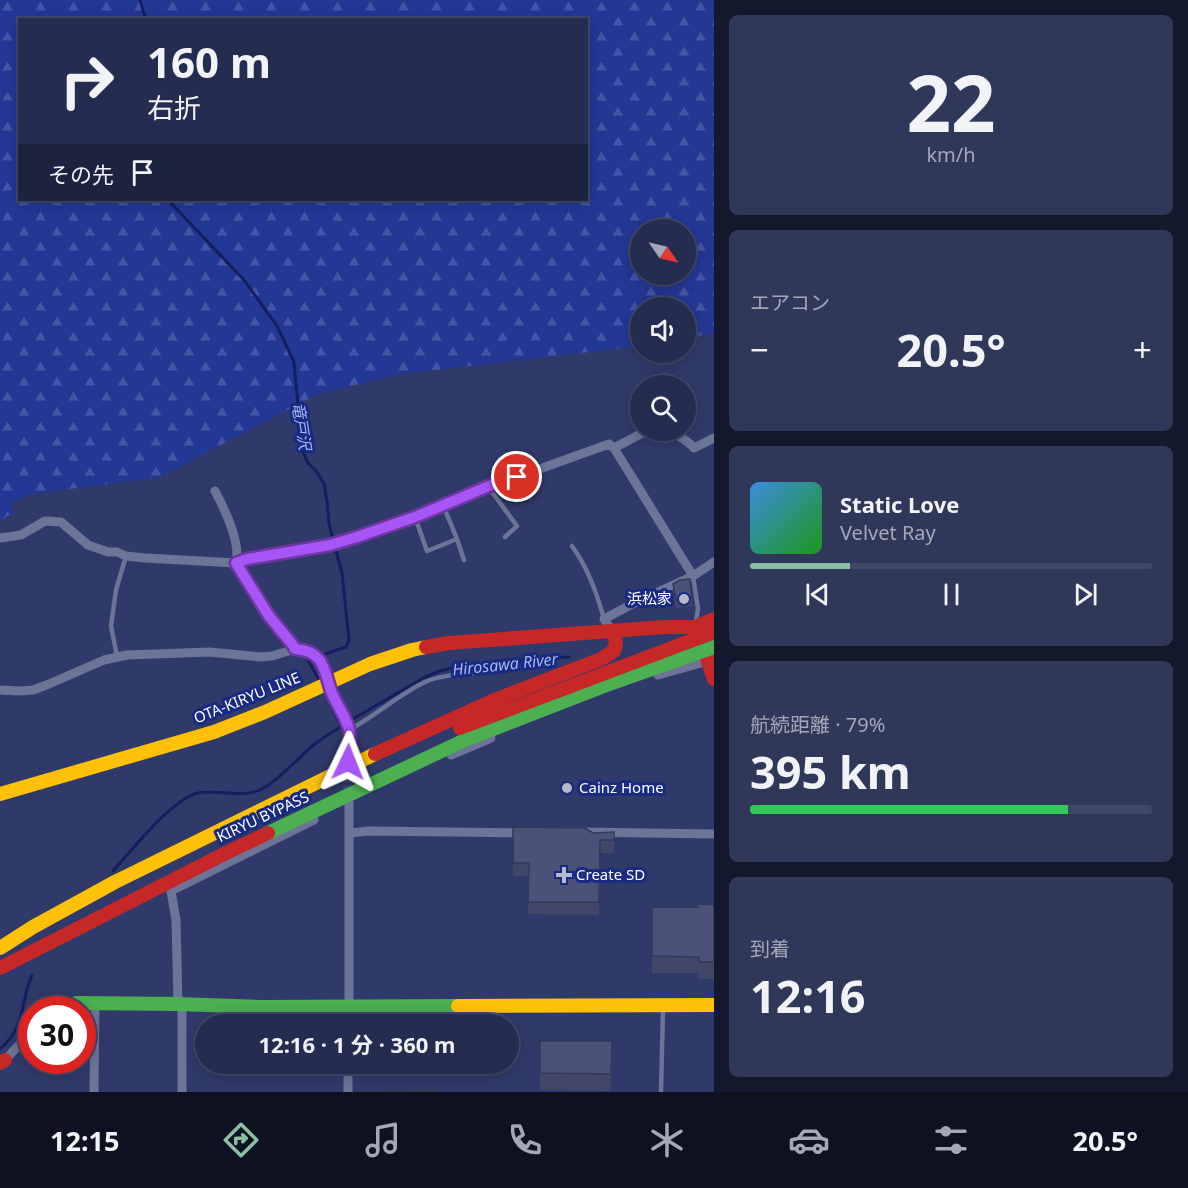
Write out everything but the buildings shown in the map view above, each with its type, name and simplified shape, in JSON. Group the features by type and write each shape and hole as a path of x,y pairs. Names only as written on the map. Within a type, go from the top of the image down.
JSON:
{"main road":[{"path":"714,619 695,627 711,659 714,679"},
{"name":"OTA-KIRYU LINE","path":"0,794 214,732 265,712 369,664 422,648 458,642 666,627 695,627"},
{"path":"0,950 33,927 115,882 496,699 601,659 614,651 616,644 614,631"},
{"name":"KIRYU BYPASS","path":"0,968 462,734 714,632"},
{"name":"KIRYU BYPASS","path":"0,950 359,772 714,647"},
{"path":"27,955 78,937 171,891"},
{"path":"96,1004 261,1007 714,1005"}],"street":[{"path":"688,441 694,448 714,438"},
{"path":"614,448 630,440"},
{"path":"0,538 21,535 45,521 61,522 88,545 108,552 117,552 126,556 236,563 247,559 330,545 357,537 415,517 489,486 609,444 614,448 693,576"},
{"path":"215,490 225,510 233,537 238,555 236,563 269,616 295,649"},
{"path":"614,631 604,619 693,576 714,562"},
{"path":"0,680 1,690 20,692 33,690 117,656 210,652 260,657 295,649 309,652 315,655 323,665 330,689 347,726 348,770"},
{"path":"182,1092 176,920 171,891 442,759 537,719 640,681 711,659"},
{"path":"349,803 349,1014"},
{"path":"350,833 369,831 538,833"},
{"path":"574,833 714,834"},
{"path":"2,1061 18,1045"},
{"path":"94,1074 94,1092"},
{"path":"348,1074 348,1092"}],"lane":[{"path":"489,486 517,526 505,537"},
{"path":"443,506 464,560"},
{"path":"415,517 428,551 457,539"},
{"path":"572,546 589,576 604,619"},
{"path":"117,656 111,626 116,590 126,556"},
{"path":"693,576 698,609 695,627"},
{"path":"347,726 425,682 441,677 486,672"},
{"path":"661,1092 663,1005"}],"green space":[{"path":"0,0 714,0 714,333 696,336 696,297 630,297 630,347 400,374 318,394 160,477 31,494 12,503 12,514 0,520"}],"waterway":[{"name":"竜戸沢","path":"140,0 145,18"},
{"name":"竜戸沢","path":"169,201 244,280 277,326 294,362 302,450 308,463 324,484 329,524 342,573 349,640 346,647 308,660 320,682"},
{"name":"Hirosawa River","path":"348,722 423,678 440,671 501,661 569,657"},
{"name":"竜戸沢","path":"324,691 341,726"},
{"name":"Hirosawa River","path":"113,871 153,826 188,797 206,792 238,794 262,789 311,747 342,726"},
{"name":"Hirosawa River","path":"0,1049 9,1040 19,1022 32,975"}],"tunnel":[{"path":"348,773 349,798"}],"traffic: fast":[{"path":"465,740 604,686 714,647"},
{"path":"268,833 465,740"},
{"path":"96,1003 261,1007 458,1006"}],"traffic: slow":[{"path":"0,794 214,732 265,712 370,664 426,647"},
{"path":"0,948 115,882 375,754"},
{"path":"458,1006 714,1005"}],"traffic: jam":[{"path":"695,627 714,619"},
{"path":"426,647 449,643 665,627 695,627 698,635"},
{"path":"375,754 497,699 601,659 614,651 616,644 614,631"},
{"path":"460,728 714,632"},
{"path":"705,653 714,679"},
{"path":"708,661 714,658"},
{"path":"0,968 268,833"},
{"path":"0,1063 5,1060"}],"place":[{"name":"浜松家","path":"684,599"},
{"name":"Cainz Home","path":"567,788"},
{"name":"Create SD","path":"564,875"}],"route":[{"path":"348,762 349,730 330,689 323,665 315,655 295,649 257,599 236,563 247,559 330,545 357,537 517,477"}]}
